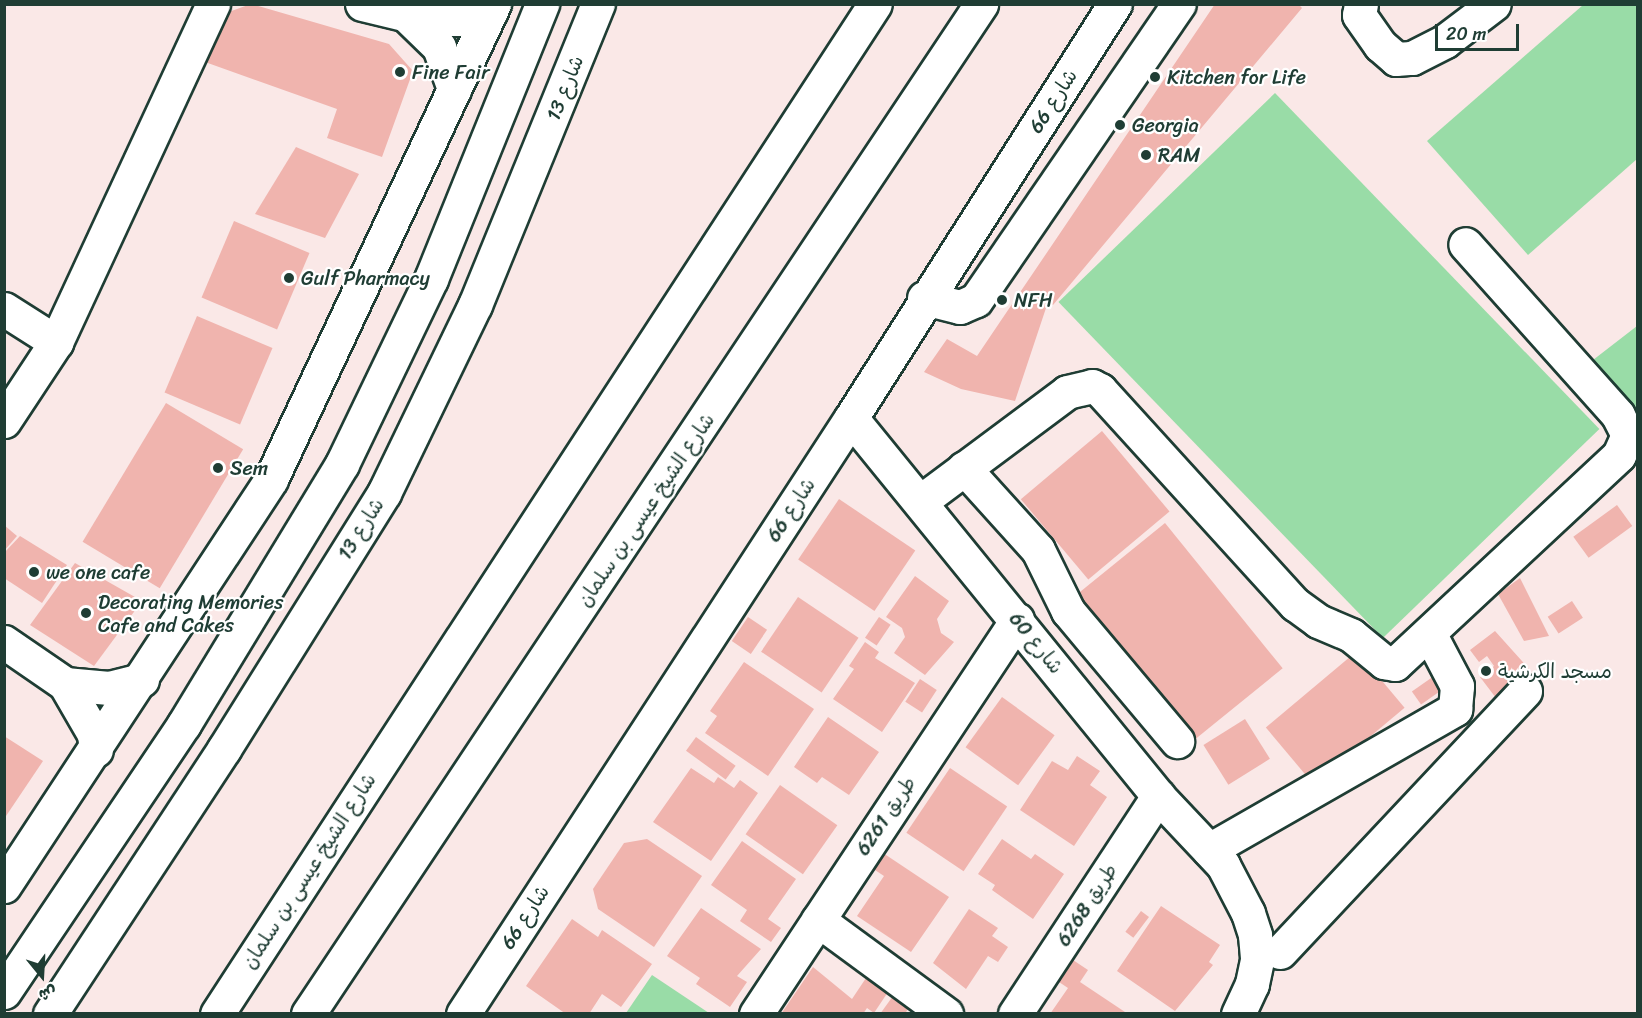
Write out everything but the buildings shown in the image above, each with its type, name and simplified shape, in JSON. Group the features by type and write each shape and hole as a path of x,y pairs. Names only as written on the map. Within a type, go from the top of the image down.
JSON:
{"main road":[{"path":"4,421 56,342 213,4"},
{"path":"362,4 408,17 449,20 492,8"},
{"path":"4,992 183,724 342,464 431,279 542,4"},
{"name":"شارع 13","path":"50,1014 224,749 384,493 475,305 598,4"},
{"name":"شارع الشيخ عيسى بن سلمان","path":"217,1014 875,4"},
{"name":"شارع الشيخ عيسى بن سلمان","path":"309,1014 981,4"},
{"name":"شارع 66","path":"463,1014 851,418 924,298 1115,4"},
{"path":"924,298 960,307 976,300 1179,4"},
{"path":"1361,4 1359,15 1380,45 1396,59 1412,58 1445,41 1494,4"},
{"path":"4,886 142,680 271,478 492,8"},
{"path":"408,17 439,47 454,89"},
{"path":"921,501 1067,392 1092,386 1100,390 1306,613 1351,635 1389,664 1400,661 1619,455 1628,435 1618,415 1465,244"},
{"path":"4,309 56,342"},
{"name":"شارع 60","path":"851,418 921,501 1158,795 1216,857 1245,880 1268,909 1279,937 1280,952 1274,981 1252,1014"},
{"path":"964,468 1038,550 1068,611 1177,741"},
{"name":"طريق 6261","path":"756,1014 1017,620"},
{"path":"1216,857 1455,709 1457,686 1429,633"},
{"path":"4,642 65,684 94,734 96,750"},
{"path":"65,684 109,688 142,680"},
{"path":"1280,952 1525,691"},
{"name":"طريق 6268","path":"1015,1014 1158,795"},
{"name":"شارع 60","path":"1216,857 1248,913 1255,935 1257,960 1252,984 1238,1014"},
{"path":"818,920 946,1014"}],"green space":[{"path":"1583,5 1637,5 1637,159 1528,255 1427,141"},
{"path":"1275,93 1599,429 1383,638 1058,302"},
{"path":"1637,326 1637,419 1593,360"},
{"path":"652,975 709,1013 626,1013"}],"place":[{"name":"Fine Fair","path":"400,72"},
{"name":"Kitchen for Life","path":"1155,77"},
{"name":"Georgia","path":"1120,125"},
{"name":"RAM","path":"1146,155"},
{"name":"Gulf Pharmacy","path":"289,278"},
{"name":"NFH","path":"1002,300"},
{"name":"Sem","path":"218,468"},
{"name":"we one cafe","path":"34,572"},
{"name":"Decorating Memories Cafe and Cakes","path":"86,613"},
{"name":"مسجد الكرشية","path":"1486,671"}]}
